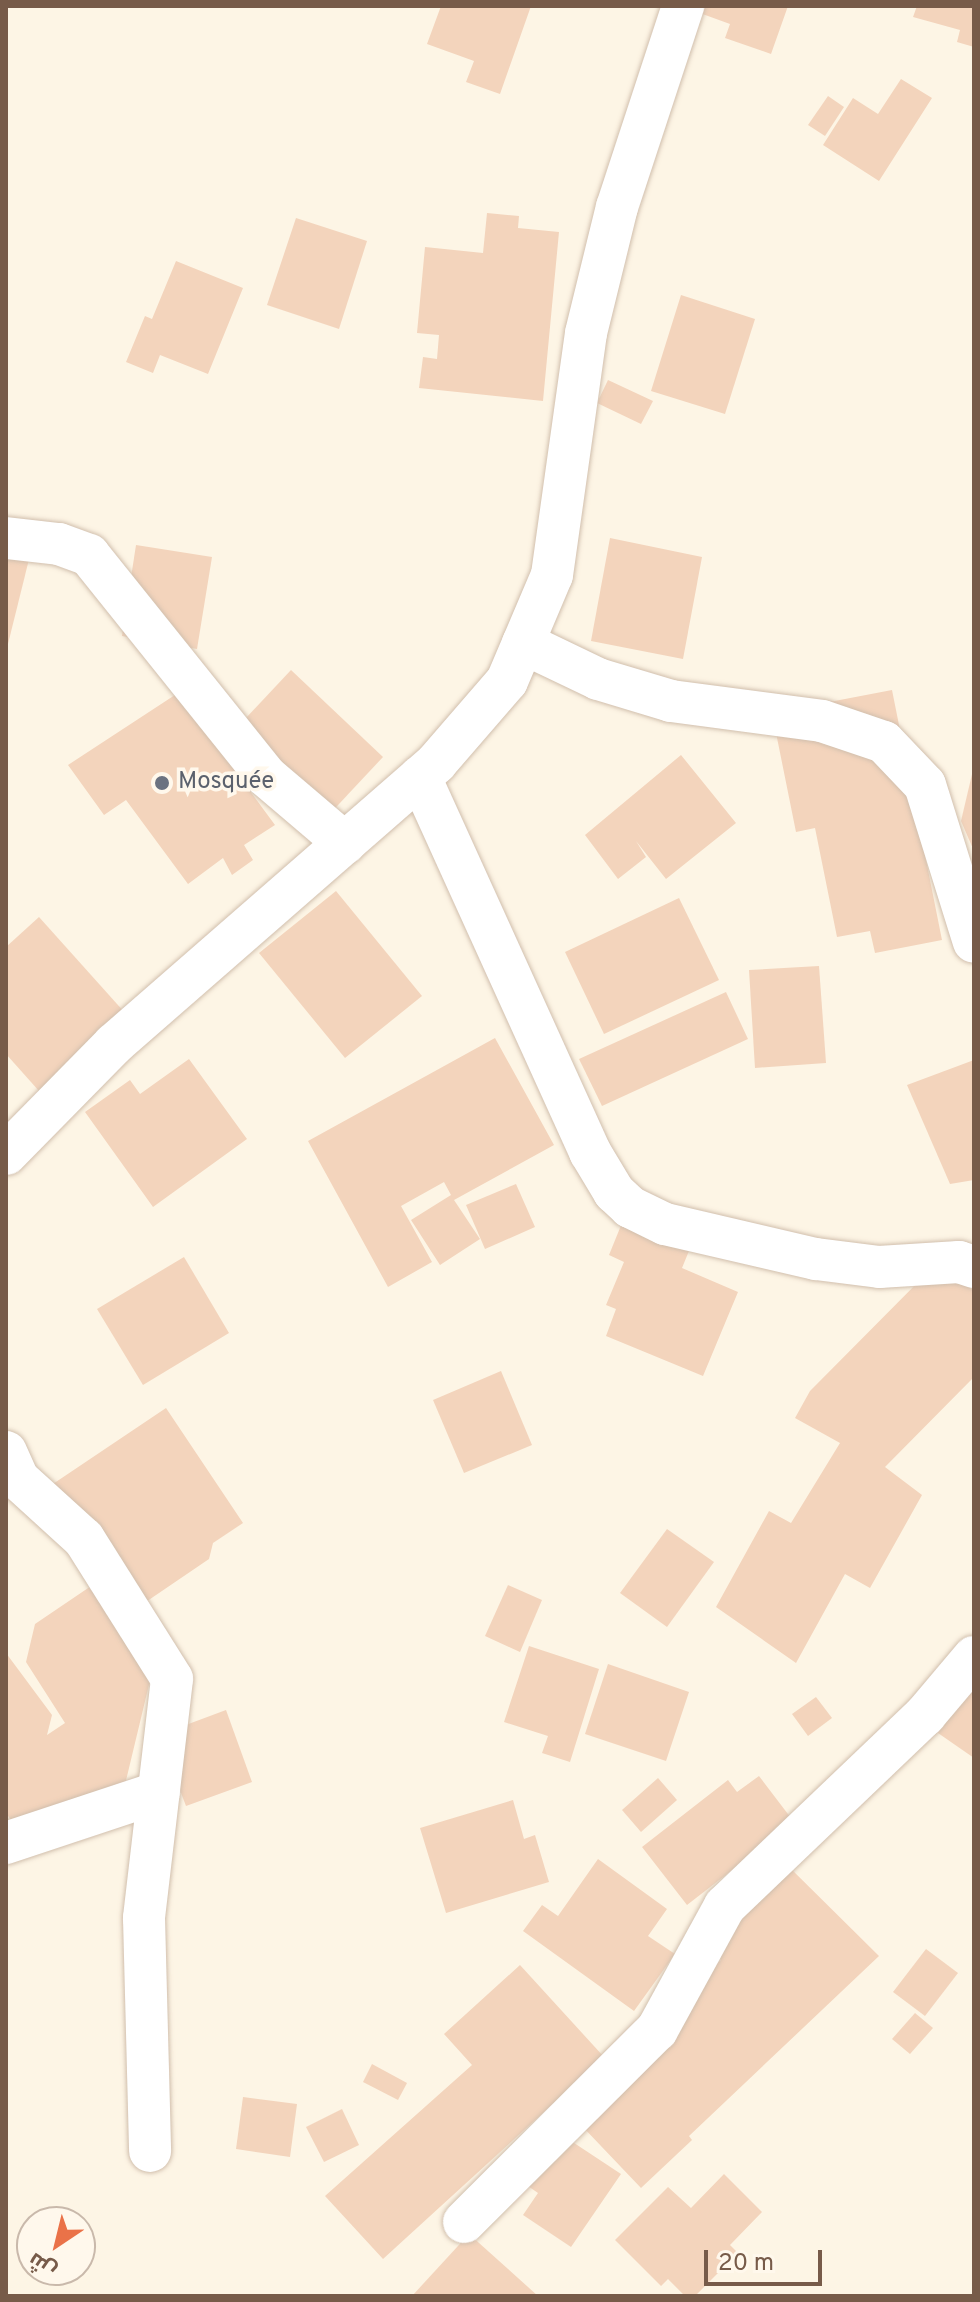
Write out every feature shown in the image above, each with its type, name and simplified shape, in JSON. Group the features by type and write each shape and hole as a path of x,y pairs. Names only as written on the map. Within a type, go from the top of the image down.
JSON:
{"street":[{"path":"6,1154 114,1044 420,777 507,681 552,575 586,333 617,207 683,6"},
{"path":"6,538 59,544 89,555 265,775 345,843"},
{"path":"523,643 598,679 671,701 822,721 884,742 925,785 974,942"},
{"path":"420,777 590,1152 614,1192 630,1207 665,1224 816,1259 879,1267 959,1262 974,1267"},
{"path":"6,1452 18,1479 84,1539 172,1679 144,1918 150,2151"},
{"path":"464,2222 657,2030 725,1906 925,1715 974,1657"},
{"path":"6,1843 159,1792"}],"building":[{"path":"441,6 531,6 500,94 466,82 474,61 427,44"},
{"path":"699,6 788,6 771,54 725,38 730,24 697,12"},
{"path":"917,6 974,6 974,47 957,42 960,30 913,17"},
{"path":"901,79 932,98 879,181 823,145 853,98 878,114"},
{"path":"828,96 844,107 825,136 808,125"},
{"path":"487,213 519,216 518,228 559,232 543,401 419,388 423,357 437,359 439,335 417,333 425,247 483,253"},
{"path":"296,218 367,241 339,329 267,305"},
{"path":"176,261 243,288 208,374 160,355 153,373 126,362 145,316 152,319"},
{"path":"681,295 755,319 725,414 651,391"},
{"path":"608,380 653,401 641,424 597,403"},
{"path":"6,523 36,531 7,648 6,648"},
{"path":"610,538 702,557 683,659 591,641"},
{"path":"136,545 212,557 197,649 122,636"},
{"path":"291,670 383,757 324,820 231,734"},
{"path":"892,690 942,940 875,953 870,931 837,937 815,828 796,832 772,713"},
{"name":"Mosquée","path":"178,693 275,825 244,845 253,860 232,875 223,858 188,884 126,800 104,815 68,765"},
{"path":"681,755 736,823 666,879 636,841 646,857 618,879 585,835"},
{"path":"974,770 974,851 961,821"},
{"path":"336,891 422,996 345,1058 259,953"},
{"path":"679,898 719,980 604,1034 565,952"},
{"path":"39,917 126,1014 39,1091 6,1054 6,947"},
{"path":"819,966 826,1063 755,1068 749,970"},
{"path":"726,992 748,1039 602,1106 579,1059"},
{"path":"495,1038 554,1145 454,1200 480,1239 440,1265 411,1220 451,1195 444,1182 401,1206 432,1262 388,1287 308,1141"},
{"path":"189,1059 247,1139 153,1207 85,1112 130,1080 140,1094"},
{"path":"974,1060 974,1180 950,1184 907,1085"},
{"path":"516,1184 535,1227 485,1249 466,1205"},
{"path":"635,1191 702,1219 682,1268 738,1292 703,1376 606,1336 616,1309 606,1305 624,1262 609,1255"},
{"path":"184,1257 229,1333 143,1385 97,1309"},
{"path":"936,1264 974,1291 974,1377 885,1467 922,1495 870,1588 845,1574 796,1663 716,1607 769,1511 791,1523 840,1443 795,1418 810,1391"},
{"path":"501,1371 532,1445 464,1473 433,1400"},
{"path":"166,1408 243,1523 213,1543 209,1559 134,1610 153,1668 123,1793 28,1845 6,1813 6,1653 52,1715 47,1735 65,1723 26,1662 35,1624 97,1582 38,1494"},
{"path":"667,1529 714,1562 667,1627 620,1593"},
{"path":"508,1585 542,1600 520,1652 485,1636"},
{"path":"529,1646 599,1669 570,1762 542,1753 548,1736 504,1722"},
{"path":"974,1655 974,1758 925,1724"},
{"path":"608,1664 689,1692 666,1761 585,1734"},
{"path":"816,1697 832,1718 808,1736 792,1714"},
{"path":"226,1710 252,1782 186,1806 159,1735"},
{"path":"759,1776 794,1822 687,1905 642,1847 728,1780 737,1792"},
{"path":"658,1778 677,1800 641,1832 622,1810"},
{"path":"513,1800 524,1839 535,1835 549,1882 446,1913 420,1828"},
{"path":"598,1859 667,1909 648,1936 675,1954 634,2011 523,1931 542,1905 558,1916"},
{"path":"783,1861 879,1956 689,2136 692,2140 641,2188 581,2125 668,2009 721,1960 701,1938"},
{"path":"926,1949 958,1973 925,2016 893,1992"},
{"path":"520,1965 604,2057 383,2259 325,2196 472,2065 444,2034"},
{"path":"915,2013 933,2028 910,2054 892,2039"},
{"path":"372,2064 407,2083 398,2100 363,2082"},
{"path":"243,2097 297,2104 290,2157 236,2149"},
{"path":"342,2109 359,2145 324,2162 306,2127"},
{"path":"559,2133 621,2174 571,2247 523,2215 538,2193 525,2184"},
{"path":"724,2174 762,2212 730,2245 738,2253 695,2296 685,2296 668,2279 661,2286 615,2240 668,2187 691,2208"},
{"path":"469,2234 538,2296 412,2296"}],"place":[{"name":"Mosquée","path":"162,783"}]}
